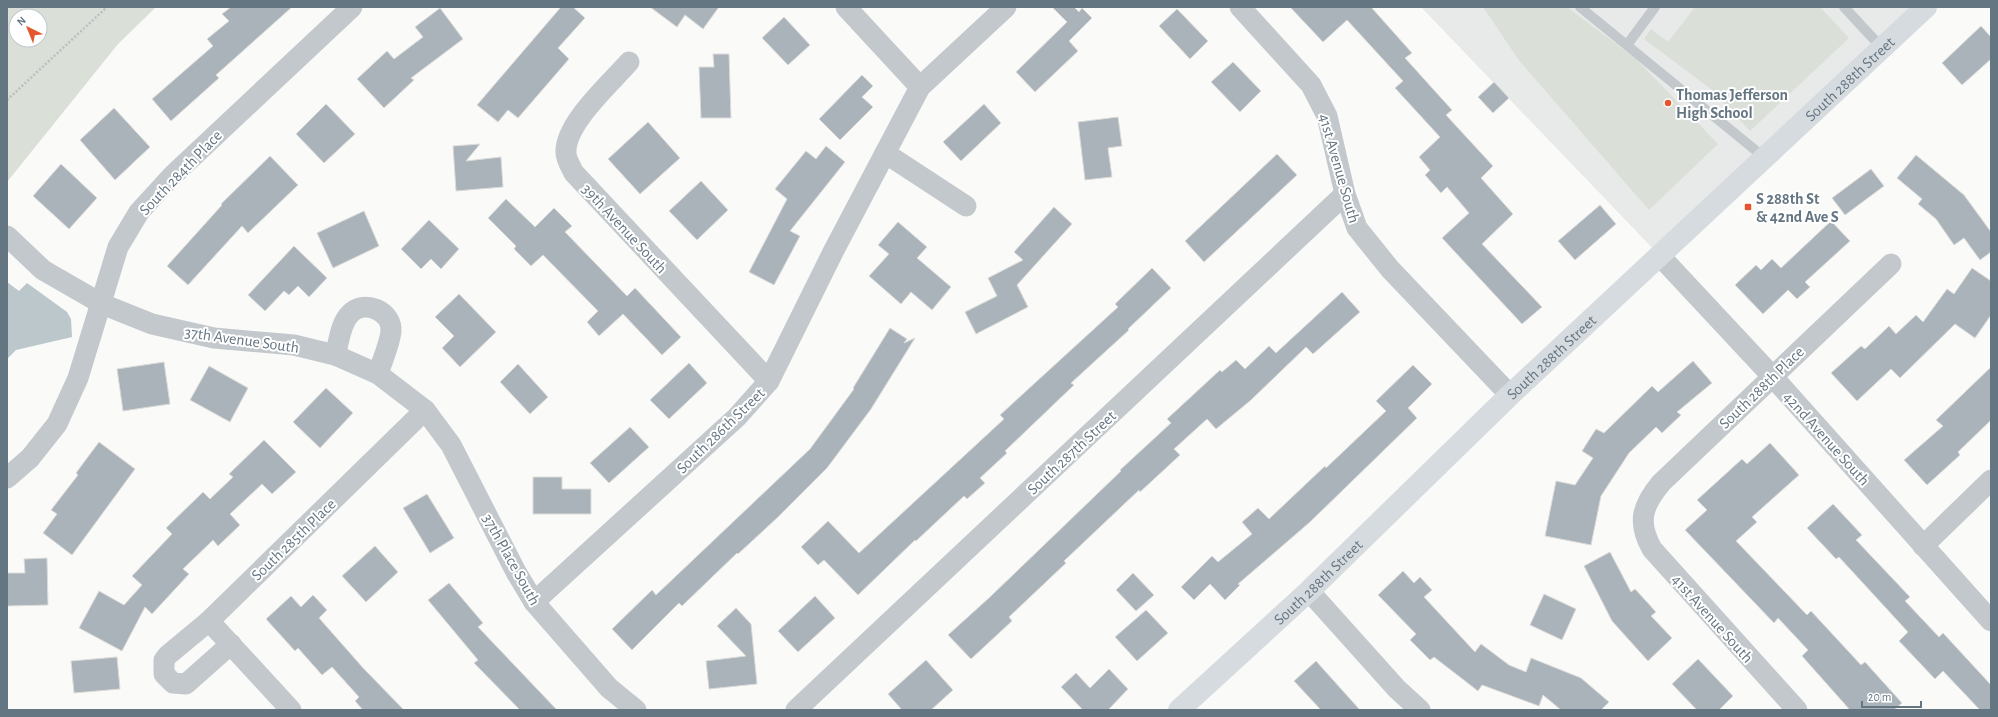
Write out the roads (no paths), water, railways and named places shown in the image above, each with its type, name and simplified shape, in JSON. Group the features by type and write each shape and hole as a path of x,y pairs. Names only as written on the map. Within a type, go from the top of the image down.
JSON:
{"main road":[{"name":"South 288th Street","path":"1179,710 1309,592 1510,395 1926,7"}],"street":[{"name":"South 284th Place","path":"7,478 30,458 57,424 78,378 102,304 118,247 140,212 172,176 352,7"},
{"path":"846,7 920,87"},
{"name":"South 286th Street","path":"534,602 737,417 769,381 833,252 920,87 1006,7"},
{"name":"41st Avenue South","path":"1240,7 1311,85 1328,116 1345,194 1357,228 1369,245 1510,395"},
{"name":"39th Avenue South","path":"629,62 578,119 568,138 566,154 574,173 769,381"},
{"path":"885,153 966,206"},
{"name":"South 287th Street","path":"796,710 1345,194"},
{"name":"37th Avenue South","path":"7,236 43,270 102,304 152,324 206,336 294,345 335,355 378,374 424,410"},
{"name":"42nd Avenue South","path":"1660,256 1772,376 1991,621"},
{"name":"South 288th Place","path":"1643,518 1645,507 1650,496 1661,483 1891,264"},
{"path":"335,355 344,321 350,314 358,308 367,307 376,309 384,314 389,322 391,331 378,374"},
{"name":"37th Place South","path":"424,410 451,445 516,572 534,602 609,688 636,710"},
{"name":"South 285th Place","path":"231,644 186,684 173,683 167,679 163,667 168,655 209,621 424,410"},
{"path":"1923,546 1991,480"},
{"name":"41st Avenue South","path":"1643,518 1647,539 1660,560 1797,710"},
{"path":"1309,592 1397,689 1420,710"},
{"path":"209,621 291,710"}],"lane":[{"path":"1580,7 1765,158"},
{"path":"1627,45 1655,7"},
{"path":"1844,7 1882,48"}],"place":[{"name":"Thomas Jefferson High School","path":"1668,103"},
{"name":"S 288th St & 42nd Ave S","path":"1748,207"}]}
